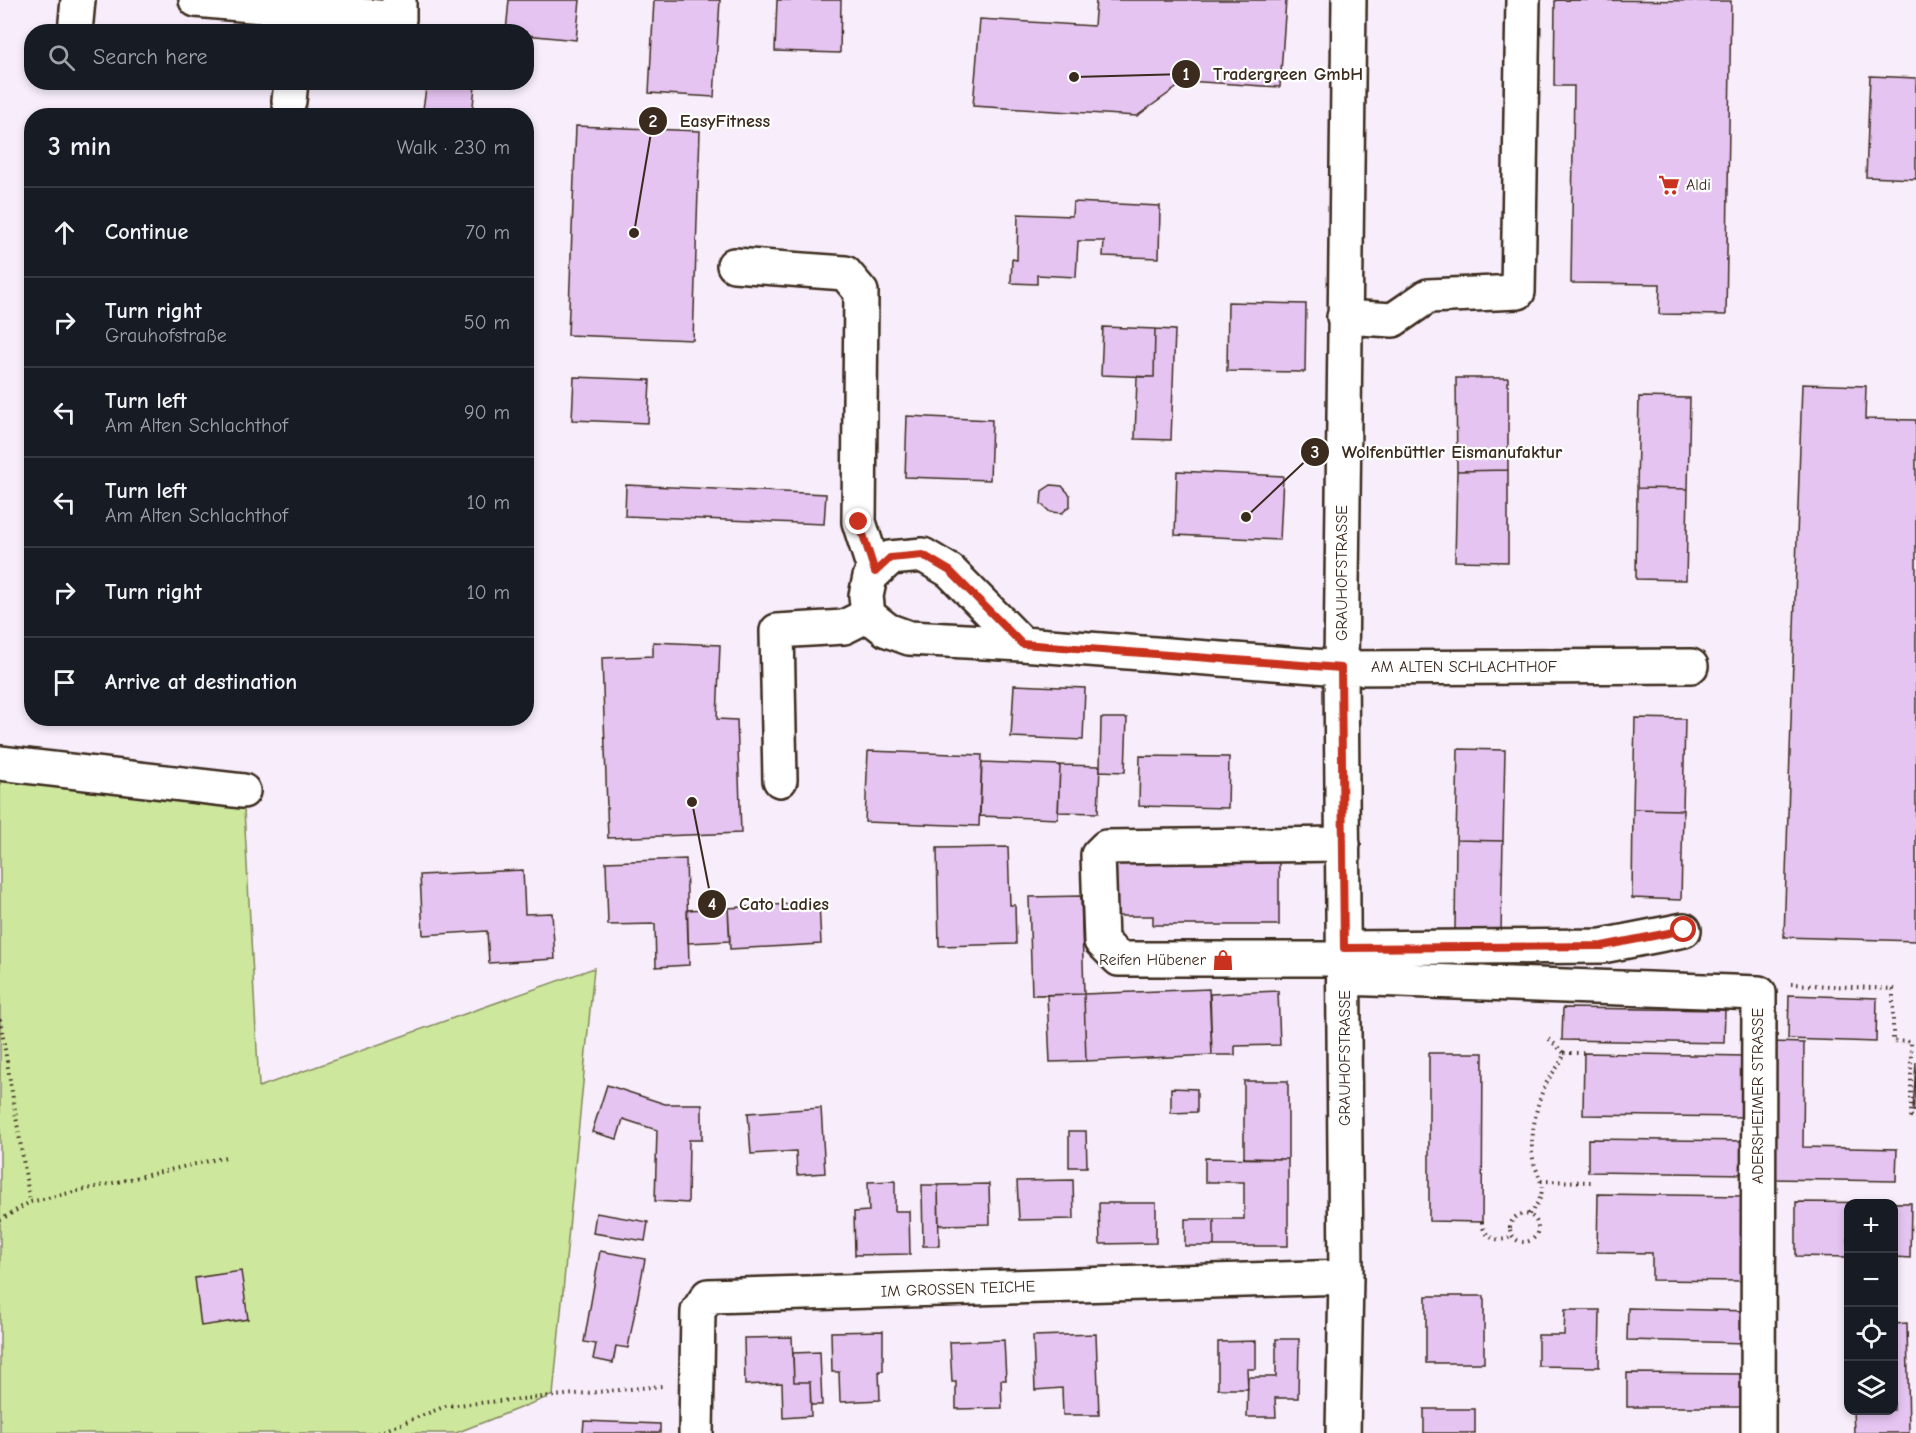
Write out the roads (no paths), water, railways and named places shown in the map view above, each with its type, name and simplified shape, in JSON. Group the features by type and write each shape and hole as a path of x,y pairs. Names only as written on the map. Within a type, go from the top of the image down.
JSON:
{"street":[{"path":"76,24 78,0"},
{"path":"196,0 296,21 399,19 399,0"},
{"name":"GRAUHOFSTRASSE","path":"1343,1433 1346,1278 1341,668 1349,0"},
{"path":"1344,317 1393,320 1428,296 1518,292 1523,0"},
{"path":"734,266 845,273 861,292 859,522 875,572"},
{"path":"780,780 777,631 844,627 868,615 866,596 870,577 890,558 923,555 950,571 1022,644"},
{"name":"AM ALTEN SCHLACHTHOF","path":"868,615 887,630 909,638 1022,644 1341,668 1691,666"},
{"path":"0,763 243,791"},
{"path":"1343,844 1106,847 1098,855 1101,941 1119,959 1344,962 1602,946 1684,930"},
{"name":"ADERSHEIMER STRASSE","path":"1344,962 1758,993 1758,1433"},
{"name":"IM GROSSEN TEICHE","path":"696,1433 698,1311 708,1296 1346,1278"}],"place":[{"name":"Tradergreen GmbH","path":"1074,77"},
{"name":"Aldi","path":"1669,185"},
{"name":"EasyFitness","path":"634,233"},
{"name":"Wolfenbüttler Eismanufaktur","path":"1246,517"},
{"name":"Cato Ladies","path":"692,802"},
{"name":"Reifen Hübener","path":"1223,960"}]}
